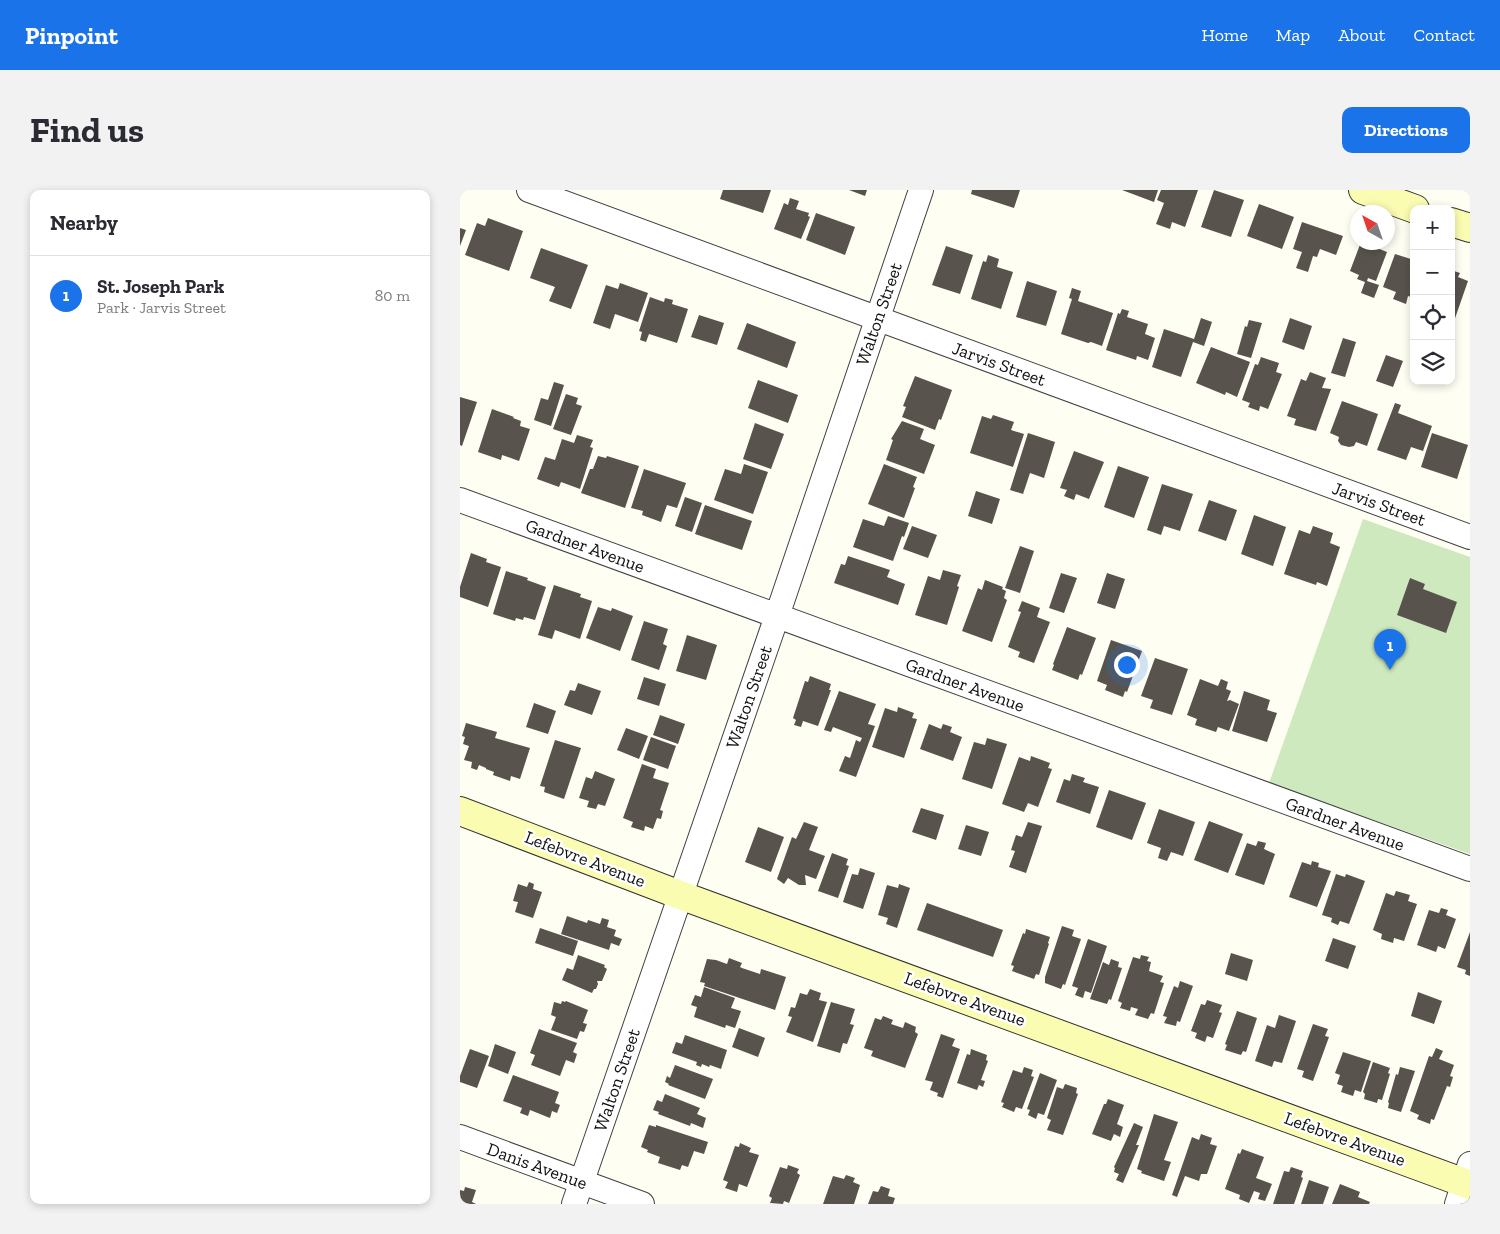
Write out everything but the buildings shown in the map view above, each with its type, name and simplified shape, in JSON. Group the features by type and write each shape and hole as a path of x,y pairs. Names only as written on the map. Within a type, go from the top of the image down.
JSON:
{"street":[{"name":"Jarvis Street","path":"529,190 877,320 1470,537"},
{"name":"Walton Street","path":"578,1193 777,616 921,190"},
{"path":"1363,190 1410,207"},
{"path":"1455,223 1470,228"},
{"name":"Gardner Avenue","path":"460,500 1470,869"},
{"name":"Lefebvre Avenue","path":"460,811 680,895 1465,1184"},
{"name":"Danis Avenue","path":"460,1137 578,1193 642,1204"}],"green space":[{"path":"1363,519 1470,557 1470,854 1269,783"}],"place":[{"name":"St. Joseph Park","path":"1390,670"}]}
